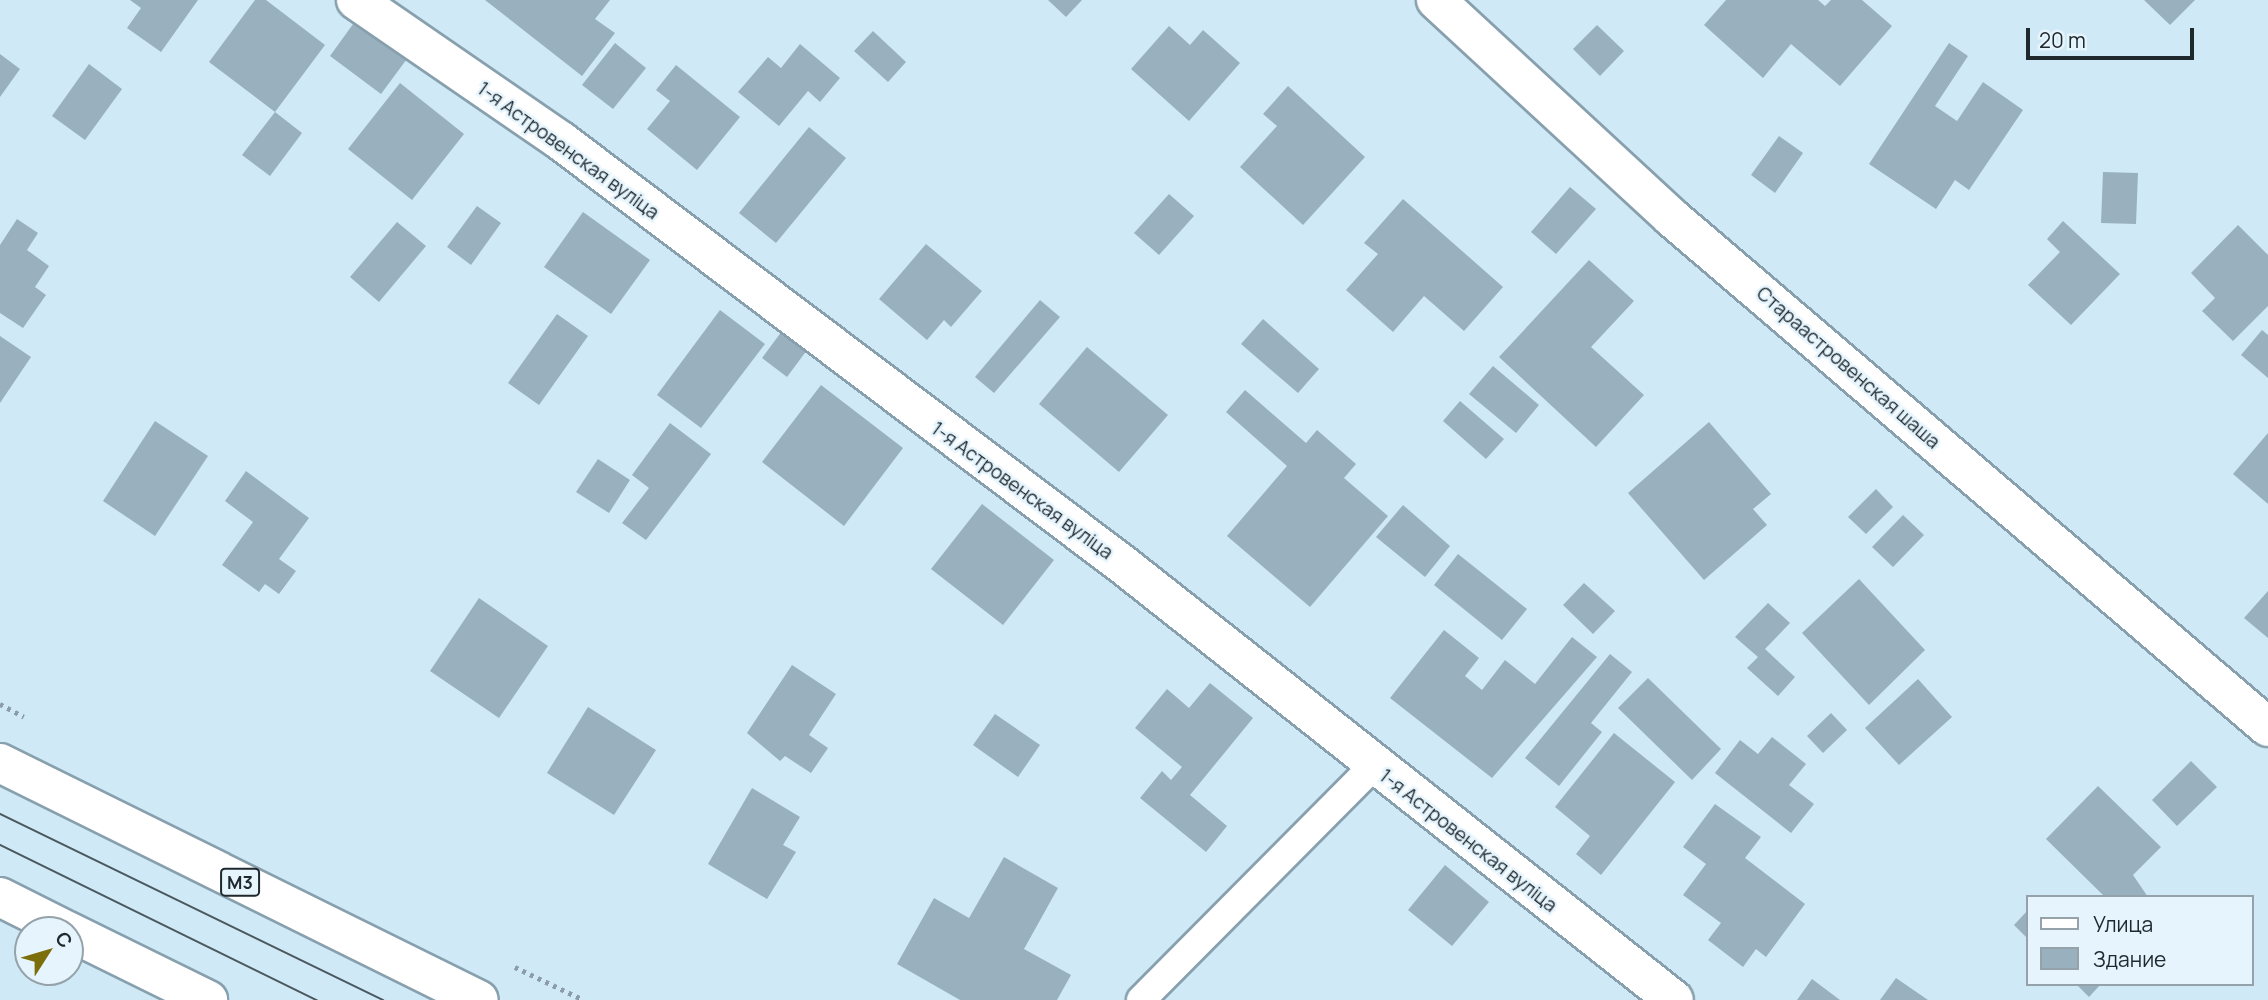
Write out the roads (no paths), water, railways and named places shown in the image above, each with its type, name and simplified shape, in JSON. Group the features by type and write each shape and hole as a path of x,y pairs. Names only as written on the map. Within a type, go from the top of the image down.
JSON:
{"street":[{"name":"1-я Астровенская вуліца","path":"356,0 561,141 1122,564 1372,767 1674,1000"},
{"name":"Стараастровенская шаша","path":"1436,0 1671,217 2268,727"},
{"name":"М3","path":"0,763 479,1000"},
{"path":"0,897 38,916"},
{"path":"84,939 208,1000"}],"lane":[{"path":"1141,1000 1372,767"}],"tram line":[{"path":"0,814 383,1000"},
{"path":"0,845 317,1000"}]}
